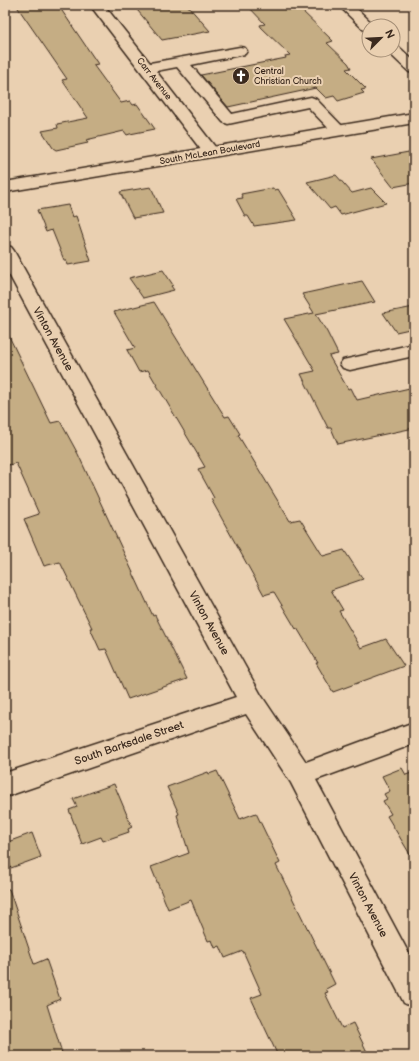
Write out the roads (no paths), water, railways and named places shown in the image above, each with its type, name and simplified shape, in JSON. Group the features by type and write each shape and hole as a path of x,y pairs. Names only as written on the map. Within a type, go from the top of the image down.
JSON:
{"street":[{"name":"Carr Avenue","path":"97,5 146,68 204,116 211,152"},
{"path":"345,5 361,20"},
{"path":"146,68 240,51"},
{"path":"401,57 414,69"},
{"path":"181,62 204,116 228,119 311,102 339,131"},
{"name":"South McLean Boulevard","path":"5,187 414,118"},
{"name":"Vinton Avenue","path":"5,251 252,702 300,776 414,993"},
{"path":"350,364 414,350"},
{"name":"South Barksdale Street","path":"5,785 252,702"},
{"path":"300,776 414,733"}],"place":[{"name":"Central Christian Church","path":"241,76"}]}
